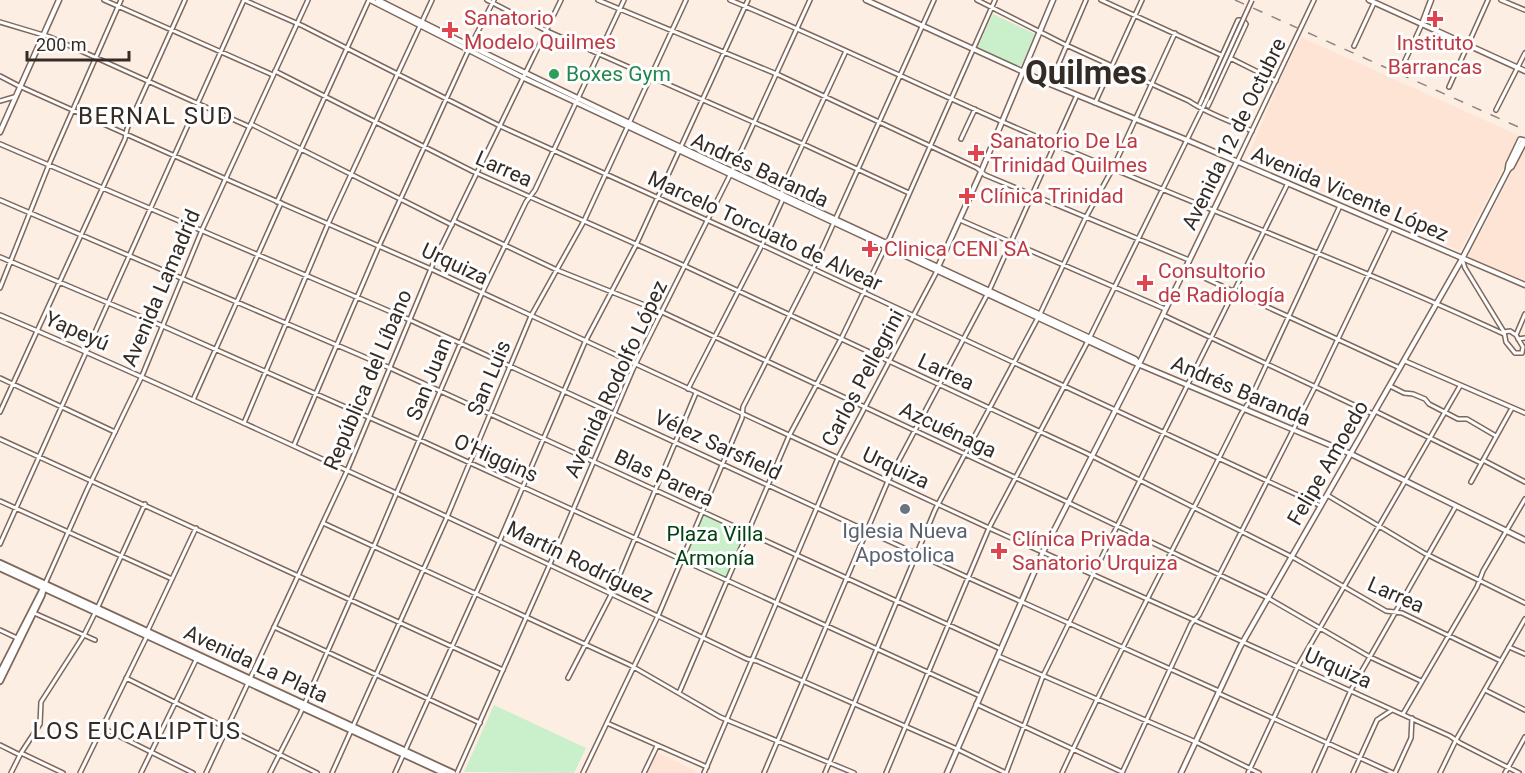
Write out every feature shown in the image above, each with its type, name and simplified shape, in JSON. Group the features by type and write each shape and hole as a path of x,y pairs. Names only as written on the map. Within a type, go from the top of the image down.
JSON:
{"main road":[{"path":"0,132 59,0"},
{"name":"Andrés Baranda","path":"370,0 525,76 1135,359 1187,386 1351,454 1525,540"},
{"name":"Andrés Baranda","path":"378,0 421,24"},
{"name":"Avenida Vicente López","path":"868,0 1050,84 1187,140 1525,285"},
{"name":"Carlos Pellegrini","path":"938,269 1003,122 1053,0"},
{"path":"1369,0 1525,71"},
{"path":"1422,24 1431,0"},
{"name":"Felipe Amoedo","path":"1181,773 1243,642 1405,361 1524,141"},
{"name":"Avenida 12 de Octubre","path":"947,773 1043,552 1238,162"},
{"path":"0,563 44,587"},
{"path":"0,568 44,587"},
{"name":"Avenida La Plata","path":"44,587 444,773"},
{"name":"Avenida Lamadrid","path":"0,673 34,613 44,587"},
{"name":"Avenida Lamadrid","path":"0,681 44,587"},
{"name":"Avenida La Plata","path":"147,634 196,660 249,681"},
{"name":"Avenida La Plata","path":"405,753 455,773"}],"street":[{"path":"104,0 273,75"},
{"path":"0,288 72,110 121,0"},
{"path":"0,412 82,236 185,0"},
{"path":"0,544 244,0"},
{"name":"Marcelo Torcuato de Alvear","path":"244,0 297,23 500,126 762,245 1321,506"},
{"name":"Avenida Lamadrid","path":"44,587 142,376 202,230 308,0"},
{"path":"193,400 259,255 301,149 370,0"},
{"path":"244,423 328,224 432,0"},
{"path":"488,0 494,1 547,31 755,122 909,193"},
{"name":"República del Líbano","path":"206,773 347,471 431,269 561,0"},
{"path":"598,0 776,74 1032,195 1189,260"},
{"name":"San Juan","path":"270,773 303,706 374,546 504,244 554,151 624,0"},
{"name":"San Luis","path":"332,773 447,517 531,316 584,221 686,0"},
{"path":"730,0 1054,144 1369,274 1504,333 1510,331 1520,340 1525,358"},
{"path":"395,773 500,540 585,342 636,245 748,0"},
{"name":"Avenida Rodolfo López","path":"455,773 480,723 635,365 732,171 810,0"},
{"path":"583,773 658,616 722,464 743,407 813,269 934,0"},
{"path":"977,0 1066,45 1189,102 1202,111 1215,114 1252,131"},
{"path":"679,693 789,436 841,339 887,244 995,0"},
{"path":"1050,84 1086,0"},
{"path":"1101,0 1221,55"},
{"path":"1095,103 1142,0"},
{"path":"1205,103 1252,0"},
{"name":"Avenida 12 de Octubre","path":"1238,162 1314,0"},
{"path":"1449,87 1488,0"},
{"path":"1501,0 1525,10"},
{"path":"294,445 400,198 494,1"},
{"path":"1354,46 1374,3"},
{"path":"886,773 989,528 1089,339 1202,111 1221,55 1238,21 1243,20 1246,24 1205,103"},
{"path":"0,22 43,35 250,125 452,225"},
{"path":"1402,67 1422,24"},
{"path":"825,773 938,505 1039,315 1086,217 1113,168 1175,33"},
{"path":"688,389 762,245 846,51"},
{"path":"1496,110 1525,53"},
{"path":"1230,58 1276,81"},
{"name":"Larrea","path":"275,71 477,173 685,266 1092,456 1292,556 1386,611 1402,613 1501,661"},
{"name":"Urquiza","path":"0,76 279,203 431,269 938,505 1393,709 1519,773"},
{"path":"764,773 888,481 988,292 1077,95"},
{"path":"0,102 14,97"},
{"path":"1189,102 1205,103 1215,114"},
{"path":"961,139 975,109"},
{"name":"Vélez Sarsfield","path":"0,144 410,320 1394,773"},
{"path":"1006,773 1043,676 1288,183"},
{"name":"Blas Parera","path":"0,200 390,368 1001,649"},
{"path":"1062,773 1121,647 1244,409 1340,206"},
{"path":"960,220 1165,309"},
{"name":"Azcuénaga","path":"454,221 556,270 662,312 1172,552 1268,598 1370,657 1421,681"},
{"path":"976,704 1122,773 1170,668 1315,387 1391,228"},
{"name":"O'Higgins","path":"0,257 470,462 980,696"},
{"path":"1462,259 1465,268 1504,333 1504,339 1511,350 1515,353 1522,353"},
{"name":"Carlos Pellegrini","path":"705,770 838,458 938,269"},
{"path":"1185,269 1400,368"},
{"path":"1520,340 1525,314"},
{"name":"Yapeyú","path":"0,315 142,376"},
{"path":"1162,315 1525,482"},
{"path":"1520,340 1525,338"},
{"path":"1405,361 1525,413"},
{"name":"Martín Rodríguez","path":"142,376 500,540 704,638 957,749 1006,773"},
{"path":"0,378 115,432"},
{"path":"1390,386 1425,399 1429,404 1444,412 1460,419 1467,419 1496,436"},
{"path":"1249,771 1298,666 1460,386"},
{"path":"568,678 612,593 696,393"},
{"path":"1471,482 1512,408"},
{"path":"0,439 503,670"},
{"path":"1327,495 1428,555 1525,603"},
{"path":"1403,714 1525,499"},
{"path":"0,501 172,579"},
{"path":"11,773 20,754 40,724 41,702 84,635 145,504"},
{"path":"1314,773 1351,690 1456,506"},
{"path":"323,523 633,667 727,720 854,773"},
{"path":"81,773 196,528"},
{"path":"34,613 95,640"},
{"path":"1440,773 1456,740 1525,619"},
{"path":"274,627 480,723"},
{"path":"0,630 19,639"},
{"path":"1509,647 1525,654"},
{"path":"998,656 1196,742 1249,771 1259,773"},
{"path":"141,773 196,660"},
{"path":"126,678 317,773"},
{"path":"1485,690 1525,710"},
{"path":"1353,773 1377,720 1393,709"},
{"path":"1394,773 1411,738 1412,718"},
{"path":"607,723 710,773"},
{"path":"101,727 193,773"},
{"path":"1505,773 1525,737"},
{"path":"0,746 63,773"},
{"path":"644,773 657,746"}],"shaded area":[{"path":"1301,37 1520,136 1460,251 1247,159"},
{"path":"1525,147 1525,283 1470,259 1469,255"},
{"path":"659,753 695,770 695,773 647,773 656,754"}],"green space":[{"path":"993,14 1035,34 1020,68 977,49"},
{"name":"Plaza Villa Armonía","path":"702,511 748,533 728,580 682,559"},
{"path":"494,705 586,748 574,773 464,772"}],"railway":[{"path":"1235,0 1525,130"}],"place":[{"name":"Instituto Barrancas","path":"1435,19"},
{"name":"Sanatorio Modelo Quilmes","path":"450,30"},
{"name":"Boxes Gym","path":"554,74"},
{"name":"Sanatorio De La Trinidad Quilmes","path":"976,153"},
{"name":"Clínica Trinidad","path":"967,196"},
{"name":"Clinica CENI SA","path":"870,249"},
{"name":"Consultorio de Radiología","path":"1145,283"},
{"name":"Iglesia Nueva Apostolica","path":"905,509"},
{"name":"Clínica Privada Sanatorio Urquiza","path":"999,551"}],"district":[{"name":"Quilmes","path":"1086,72"},
{"name":"BERNAL SUD","path":"156,116"},
{"name":"LOS EUCALIPTUS","path":"137,731"}]}
